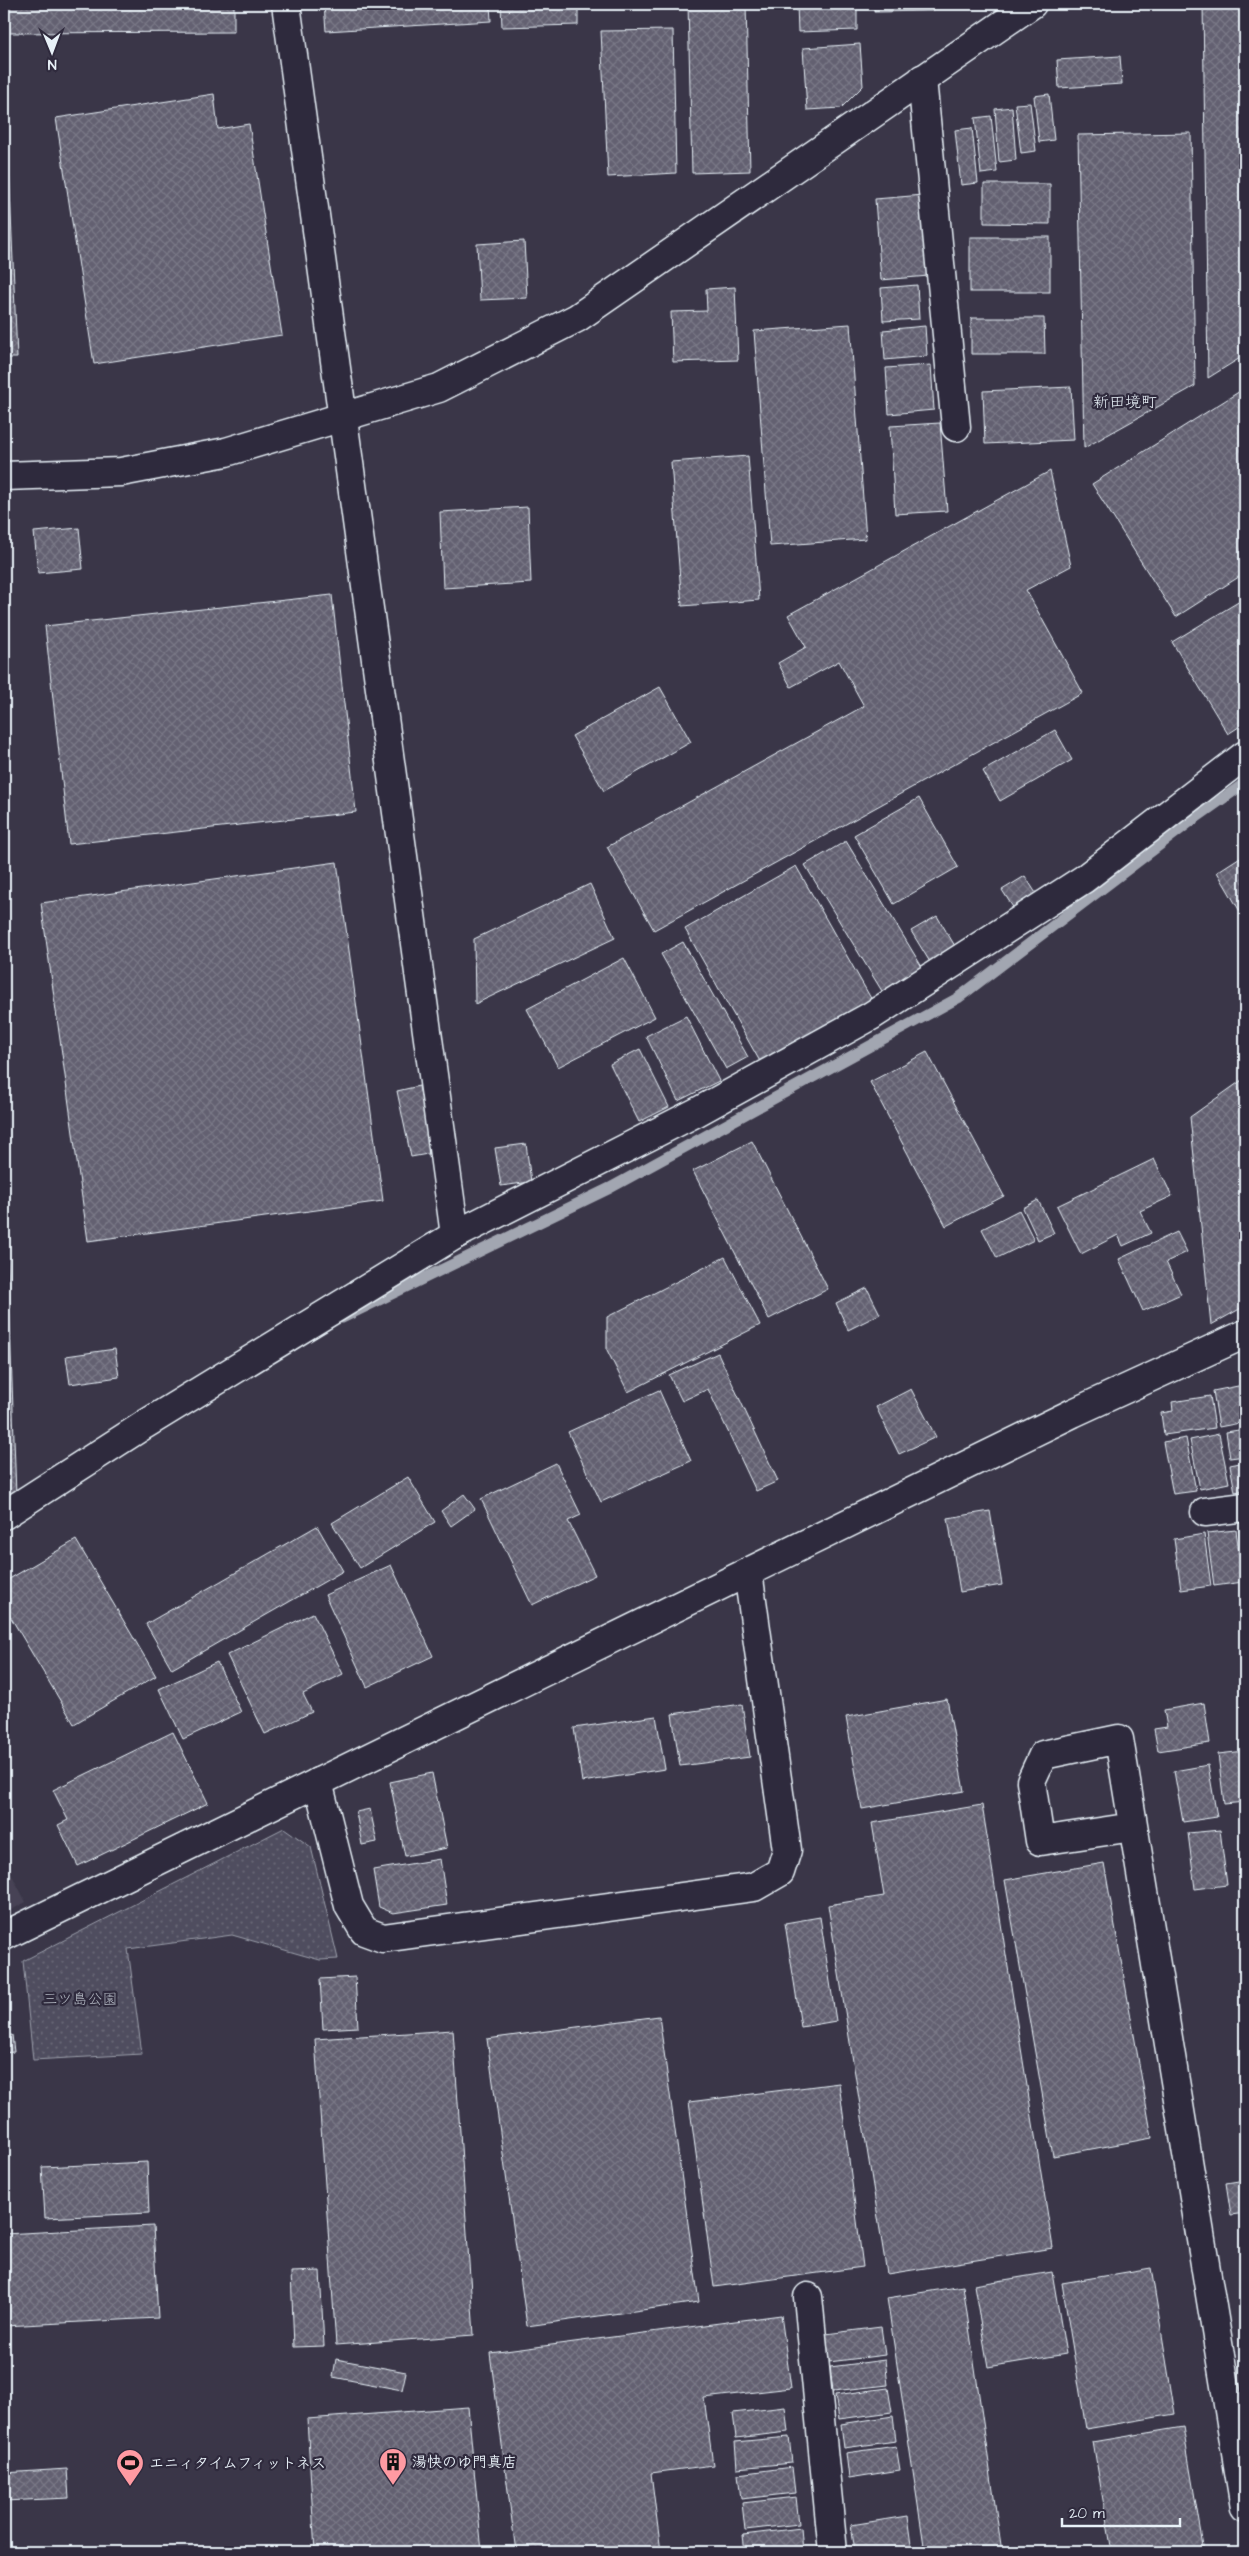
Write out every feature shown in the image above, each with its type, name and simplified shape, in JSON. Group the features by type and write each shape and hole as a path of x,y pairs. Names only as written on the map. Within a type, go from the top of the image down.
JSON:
{"street":[{"path":"286,4 455,1235"},
{"path":"4,476 121,472 226,452 342,419 439,388 577,318 1032,4"},
{"path":"922,80 956,427"},
{"path":"4,1515 144,1425 455,1235 696,1112 871,1016 1084,879 1245,755"},
{"path":"4,1936 1073,1413 1245,1334"},
{"path":"1205,1512 1245,1507"},
{"path":"318,1782 349,1906 364,1931 383,1938 754,1887 780,1872 787,1850 748,1572"},
{"path":"1133,1827 1040,1841 1031,1781 1043,1755 1118,1739 1133,1827 1245,2508"},
{"path":"808,2297 833,2552"}],"shaded area":[{"path":"4,1860 26,1902 4,1914"}],"green space":[{"name":"三ツ島公園","path":"284,1828 311,1847 338,1959 320,1960 232,1935 128,1949 142,2054 33,2060 23,1961"}],"building":[{"path":"4,4 234,4 234,32 4,33"},
{"path":"324,4 490,4 491,21 326,31"},
{"path":"501,4 578,4 578,25 502,27"},
{"path":"688,4 746,4 750,171 692,173"},
{"path":"797,4 857,4 857,30 798,32"},
{"path":"874,4 933,4 933,11 874,12"},
{"path":"1203,4 1245,4 1245,355 1208,378"},
{"path":"673,30 676,173 608,177 601,31"},
{"path":"860,44 863,86 841,108 807,110 803,48"},
{"path":"1120,56 1122,84 1059,88 1057,60"},
{"path":"5,68 17,358 4,358"},
{"path":"214,94 218,129 249,124 282,335 94,364 56,118"},
{"path":"1049,94 1054,140 1039,142 1034,96"},
{"path":"1030,103 1036,151 1021,153 1015,104"},
{"path":"1012,107 1016,160 999,162 995,109"},
{"path":"991,116 997,172 981,174 975,118"},
{"path":"972,128 978,183 961,185 955,130"},
{"path":"1191,133 1195,386 1084,448 1078,135"},
{"path":"984,184 1050,184 1050,224 984,223"},
{"path":"923,195 929,276 881,280 875,199"},
{"path":"970,237 1050,237 1050,292 970,292"},
{"path":"524,241 527,298 480,300 477,244"},
{"path":"917,285 919,319 883,321 881,288"},
{"path":"735,287 738,360 673,362 671,312 707,311 706,289"},
{"path":"971,318 1044,318 1045,354 971,354"},
{"path":"850,324 866,539 770,546 754,331"},
{"path":"925,326 927,356 885,360 883,330"},
{"path":"931,365 934,410 889,414 886,368"},
{"path":"1071,387 1074,440 985,444 983,391"},
{"path":"1245,388 1245,573 1176,617 1092,484"},
{"path":"940,423 947,511 895,514 890,426"},
{"path":"748,456 759,600 682,606 671,462"},
{"path":"1050,471 1071,566 1026,590 1083,693 654,930 607,847 864,706 839,661 791,687 778,663 806,647 788,615"},
{"path":"528,507 531,583 443,588 440,512"},
{"path":"79,528 83,569 38,573 34,532"},
{"path":"332,595 356,812 69,844 45,626"},
{"path":"1245,598 1245,723 1228,734 1172,642"},
{"path":"660,687 691,742 604,791 572,736"},
{"path":"1055,730 1072,760 1000,801 983,771"},
{"path":"919,798 958,867 894,904 854,835"},
{"path":"846,841 925,972 885,996 805,865"},
{"path":"1245,854 1245,920 1217,872"},
{"path":"337,862 383,1201 88,1241 41,903"},
{"path":"796,866 873,1002 762,1065 685,929"},
{"path":"1025,876 1039,898 1016,912 1002,890"},
{"path":"590,884 615,938 475,1004 474,939"},
{"path":"937,916 958,951 933,967 911,931"},
{"path":"683,942 748,1057 726,1069 661,954"},
{"path":"624,958 655,1017 558,1067 527,1009"},
{"path":"686,1016 719,1081 678,1101 646,1036"},
{"path":"640,1049 669,1107 639,1122 610,1064"},
{"path":"927,1052 1004,1196 946,1226 870,1082"},
{"path":"1245,1078 1245,1306 1211,1325 1190,1117"},
{"path":"419,1086 433,1153 411,1157 397,1091"},
{"path":"752,1141 828,1289 769,1319 693,1171"},
{"path":"526,1144 531,1182 501,1186 495,1148"},
{"path":"4,1155 16,1495 4,1495"},
{"path":"1154,1159 1172,1196 1140,1211 1151,1233 1123,1246 1118,1235 1081,1254 1057,1206"},
{"path":"1038,1200 1054,1233 1038,1240 1023,1208"},
{"path":"1019,1210 1034,1240 997,1258 982,1229"},
{"path":"1177,1232 1187,1252 1166,1262 1181,1294 1143,1311 1119,1259"},
{"path":"725,1257 760,1325 628,1392 607,1350 607,1317"},
{"path":"867,1288 880,1314 848,1330 836,1303"},
{"path":"115,1349 119,1377 70,1384 66,1356"},
{"path":"718,1353 778,1481 756,1491 708,1389 682,1401 669,1375"},
{"path":"1243,1385 1245,1422 1219,1427 1213,1391"},
{"path":"911,1389 936,1437 899,1454 876,1407"},
{"path":"659,1390 691,1461 601,1502 568,1432"},
{"path":"1210,1396 1215,1428 1164,1435 1161,1413 1173,1411 1172,1402"},
{"path":"1245,1429 1245,1456 1230,1458 1226,1432"},
{"path":"1219,1434 1229,1483 1200,1489 1190,1440"},
{"path":"1186,1438 1196,1491 1173,1494 1163,1442"},
{"path":"1245,1462 1245,1490 1235,1492 1230,1465"},
{"path":"556,1463 581,1515 568,1521 595,1575 532,1605 481,1499"},
{"path":"408,1477 435,1522 360,1568 332,1523"},
{"path":"464,1494 475,1509 451,1526 441,1511"},
{"path":"990,1511 1002,1585 960,1592 948,1518"},
{"path":"317,1526 343,1571 172,1669 146,1624"},
{"path":"1245,1529 1245,1571 1239,1530"},
{"path":"1236,1530 1243,1582 1214,1586 1207,1533"},
{"path":"1204,1534 1211,1586 1181,1590 1174,1539"},
{"path":"76,1540 156,1676 74,1724 4,1606 4,1582"},
{"path":"391,1565 433,1656 367,1687 325,1595"},
{"path":"313,1613 343,1674 303,1694 312,1712 265,1734 227,1655"},
{"path":"217,1662 241,1712 183,1739 159,1689"},
{"path":"947,1699 964,1791 862,1809 846,1717"},
{"path":"1204,1703 1210,1743 1158,1751 1154,1729 1167,1727 1164,1710"},
{"path":"742,1704 750,1757 680,1766 672,1714"},
{"path":"656,1716 665,1769 582,1782 574,1728"},
{"path":"173,1732 208,1803 78,1866 58,1825 68,1820 53,1790"},
{"path":"1245,1751 1245,1802 1224,1804 1218,1754"},
{"path":"1208,1765 1217,1817 1183,1822 1174,1771"},
{"path":"432,1773 447,1848 405,1856 390,1782"},
{"path":"982,1805 1053,2248 887,2274 828,1905 884,1896 872,1823"},
{"path":"370,1809 377,1842 362,1845 356,1812"},
{"path":"1220,1830 1227,1885 1195,1889 1188,1833"},
{"path":"440,1859 447,1905 393,1913 379,1907 373,1870"},
{"path":"1104,1863 1152,2138 1053,2156 1005,1880"},
{"path":"820,1917 836,2021 801,2027 785,1923"},
{"path":"355,1977 358,2027 323,2029 320,1979"},
{"path":"659,2016 699,2302 527,2326 487,2039"},
{"path":"453,2030 474,2335 336,2345 315,2039"},
{"path":"12,2035 14,2052 4,2053 4,2036"},
{"path":"839,2083 863,2267 714,2287 689,2102"},
{"path":"147,2162 149,2213 45,2218 42,2167"},
{"path":"1245,2180 1245,2213 1231,2215 1226,2183"},
{"path":"153,2226 158,2318 4,2326 4,2234"},
{"path":"1151,2268 1175,2414 1086,2429 1062,2283"},
{"path":"320,2271 324,2346 294,2347 291,2272"},
{"path":"1052,2272 1066,2354 988,2367 974,2285"},
{"path":"963,2286 1002,2552 925,2552 887,2298"},
{"path":"781,2315 791,2388 704,2398 713,2465 651,2473 661,2552 516,2552 490,2353"},
{"path":"881,2327 885,2355 829,2362 826,2334"},
{"path":"336,2359 406,2372 402,2390 333,2377"},
{"path":"885,2360 888,2385 833,2391 830,2367"},
{"path":"888,2388 892,2412 839,2419 835,2395"},
{"name":"湯快のゆ門真店","path":"468,2407 482,2552 315,2552 307,2419"},
{"path":"785,2407 788,2432 736,2438 733,2413"},
{"path":"893,2416 896,2441 844,2448 841,2424"},
{"path":"1183,2427 1204,2552 1112,2552 1093,2442"},
{"path":"789,2437 792,2463 737,2468 735,2442"},
{"path":"896,2446 900,2470 849,2478 846,2453"},
{"path":"792,2467 795,2493 741,2499 738,2474"},
{"path":"67,2469 69,2498 4,2501 4,2473"},
{"path":"796,2497 799,2524 745,2530 742,2503"},
{"path":"907,2516 912,2552 855,2552 851,2525"},
{"path":"801,2528 803,2552 745,2552 743,2535"}],"waterway":[{"path":"342,1318 610,1188 958,998 1187,824 1245,783"}],"place":[{"name":"湯快のゆ門真店","path":"393,2486"},
{"name":"エニィタイムフィットネス","path":"130,2487"}],"district":[{"name":"新田境町","path":"1125,402"}]}
